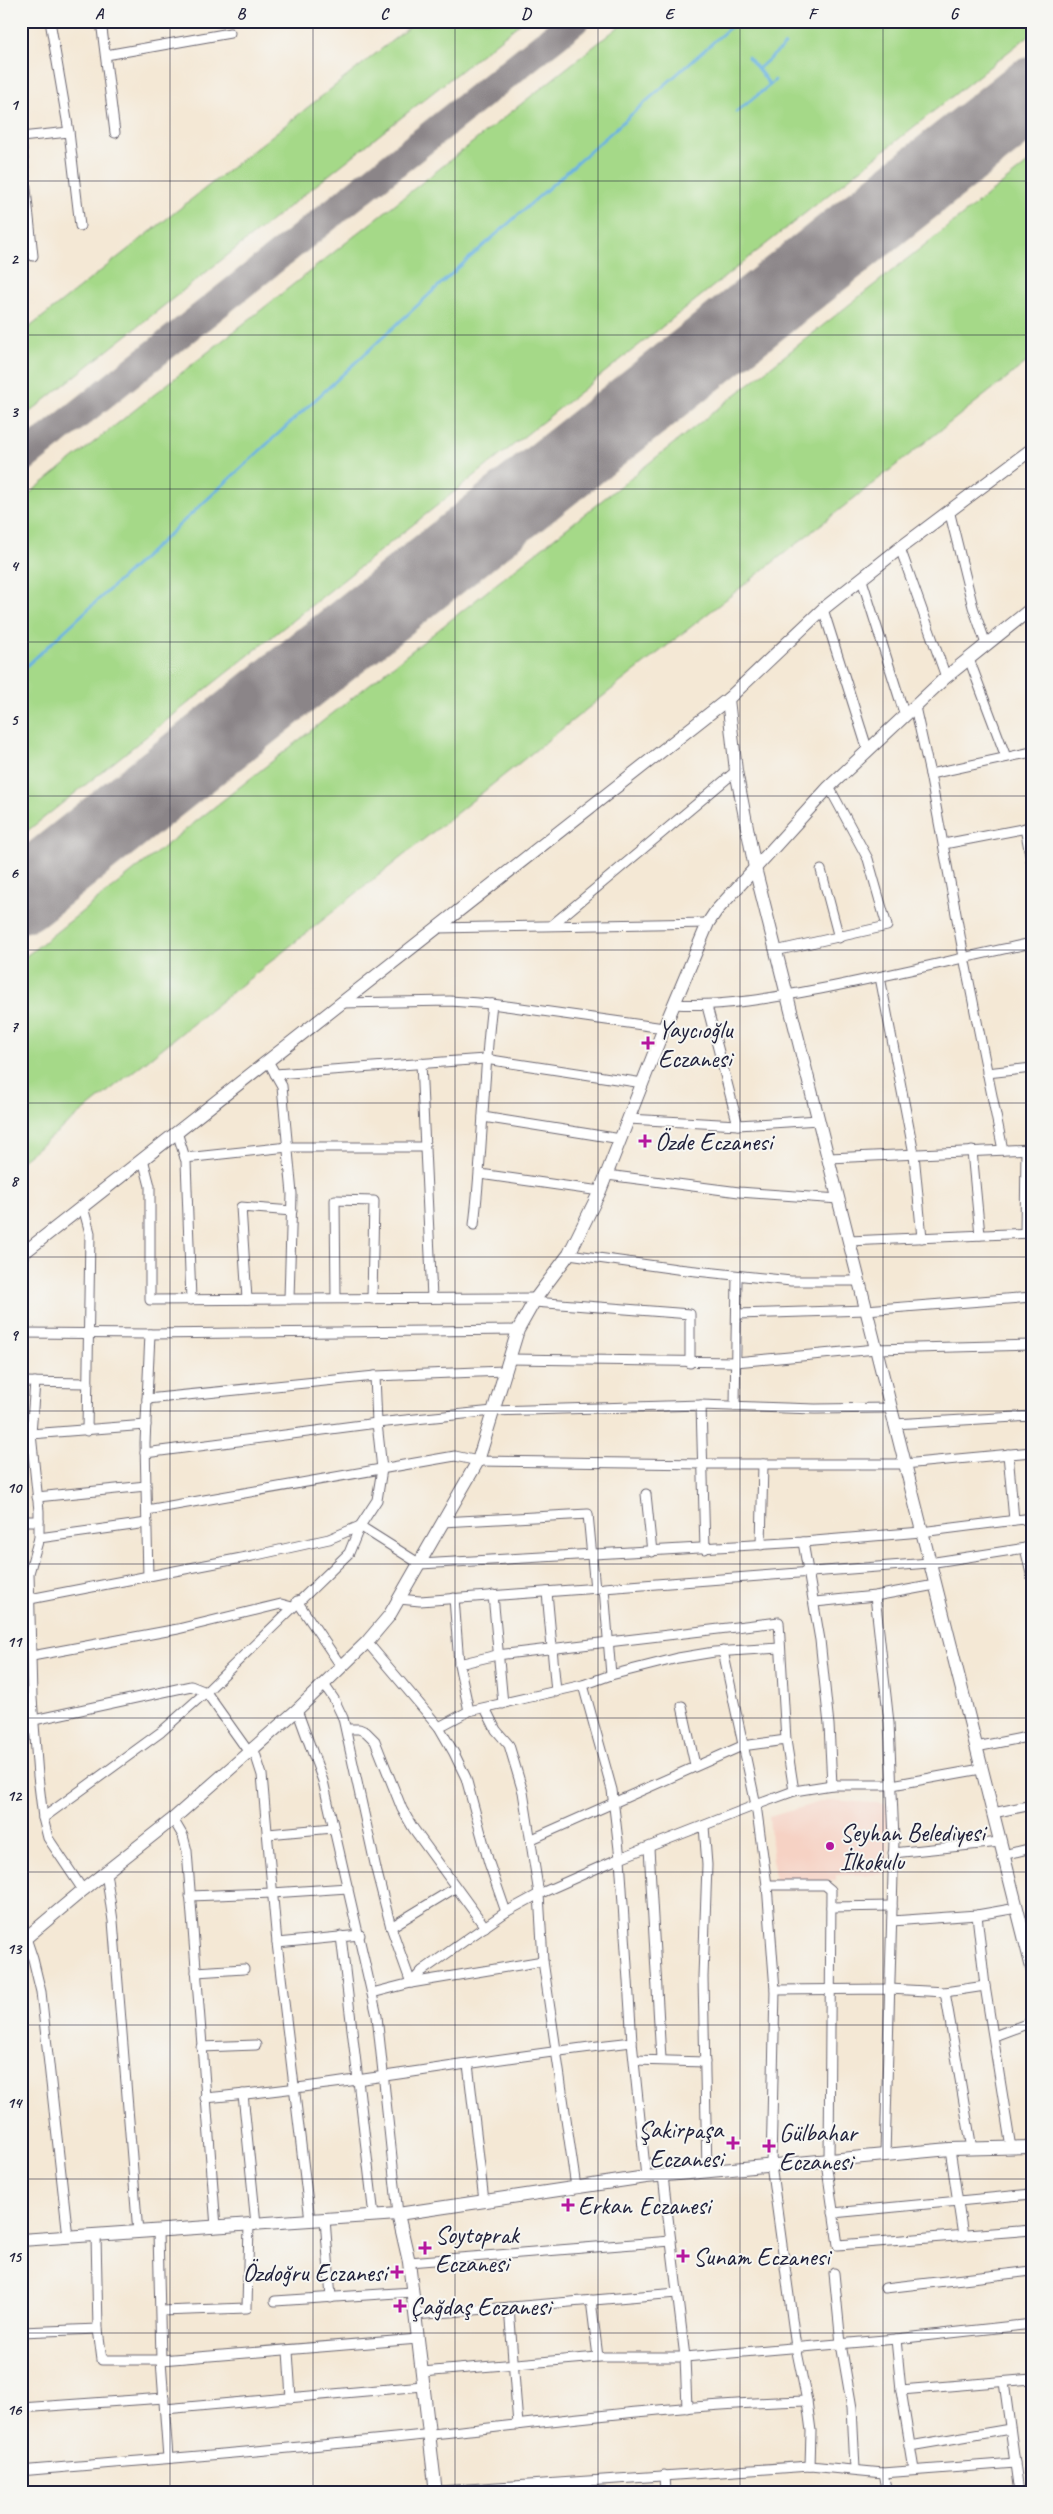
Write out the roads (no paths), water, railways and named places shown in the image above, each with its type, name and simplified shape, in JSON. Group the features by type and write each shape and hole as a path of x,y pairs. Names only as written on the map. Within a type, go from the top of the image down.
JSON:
{"main road":[{"path":"21,1255 728,698 823,609 949,510 1032,449"},
{"path":"23,1940 173,1819 297,1710 367,1642 399,1600 478,1461 518,1330 535,1300 569,1254 600,1191 708,922 829,787 946,677 1032,608"},
{"path":"728,698 736,771 755,868 1032,1968"},
{"path":"21,2240 398,2214 646,2177 950,2149 1032,2147"},
{"path":"398,2214 409,2262 436,2492"}],"street":[{"path":"50,21 69,132 80,226"},
{"path":"101,21 116,133"},
{"path":"106,55 230,33"},
{"path":"33,256 21,139 69,132"},
{"path":"949,510 974,607 986,644"},
{"path":"900,548 946,677"},
{"path":"862,580 905,716"},
{"path":"823,609 868,751"},
{"path":"969,659 1006,757"},
{"path":"915,707 944,844 964,957 1003,1150"},
{"path":"930,774 1032,752"},
{"path":"552,925 736,771"},
{"path":"775,951 887,926 868,859 829,787"},
{"path":"944,844 1029,828 1032,865"},
{"path":"821,870 839,938"},
{"path":"437,928 708,922"},
{"path":"674,1004 706,1006 787,995 880,977 1032,943"},
{"path":"880,977 914,1154 922,1238"},
{"path":"342,1003 450,1001 492,1004 664,1028"},
{"path":"474,1225 480,1174 485,1059 492,1004"},
{"path":"706,1006 738,1125"},
{"path":"275,1074 485,1059 643,1083"},
{"path":"268,1061 282,1086 288,1147 292,1211 289,1300"},
{"path":"421,1063 432,1298"},
{"path":"987,1073 1032,1068"},
{"path":"483,1117 620,1139"},
{"path":"628,1119 738,1125 820,1120"},
{"path":"177,1132 185,1158 191,1300"},
{"path":"185,1158 288,1147 424,1147"},
{"path":"829,1158 1029,1149 1028,1233 849,1241"},
{"path":"972,1151 980,1235"},
{"path":"143,1159 150,1186 150,1300 336,1298 535,1300 690,1314 690,1363"},
{"path":"480,1174 600,1191"},
{"path":"607,1175 739,1192 839,1199"},
{"path":"336,1298 335,1200 374,1201 372,1299"},
{"path":"83,1207 90,1234 90,1334 86,1431"},
{"path":"247,1300 241,1207 292,1211"},
{"path":"569,1254 737,1276 791,1281 859,1280"},
{"path":"735,1406 737,1276"},
{"path":"737,1314 866,1310 1032,1297"},
{"path":"21,1333 150,1334 518,1330"},
{"path":"148,1577 145,1453 150,1334"},
{"path":"147,1399 507,1365 736,1362 876,1350 1032,1345"},
{"path":"42,1818 161,1732 206,1692 294,1604 319,1584 349,1552 360,1526 377,1500 382,1469 377,1423 375,1376"},
{"path":"21,1382 88,1383"},
{"path":"35,1382 31,1434 39,1538 25,1573 25,1601 32,1656 34,1720 42,1818 48,1838 83,1890"},
{"path":"145,1453 377,1423 493,1411 701,1405 816,1409 890,1408"},
{"path":"701,1405 705,1549"},
{"path":"894,1424 1032,1416"},
{"path":"31,1434 146,1425"},
{"path":"146,1510 455,1456 478,1461 904,1464 1032,1452"},
{"path":"1008,1454 1014,1520"},
{"path":"761,1545 763,1464"},
{"path":"37,1497 146,1486"},
{"path":"646,1494 652,1552"},
{"path":"442,1522 588,1514 593,1553 594,1588"},
{"path":"360,1526 420,1564 803,1542 921,1532 1032,1518"},
{"path":"21,1521 39,1521"},
{"path":"39,1538 147,1523"},
{"path":"25,1601 329,1538 360,1526"},
{"path":"803,1542 815,1602 829,1725 832,1785"},
{"path":"399,1600 493,1596 808,1574 929,1562 1029,1548 1032,1578"},
{"path":"815,1602 875,1596 935,1586"},
{"path":"604,1588 611,1675"},
{"path":"547,1592 556,1692"},
{"path":"493,1596 503,1704"},
{"path":"875,1596 892,1785 892,1921 885,2155"},
{"path":"454,1598 459,1664 469,1711"},
{"path":"32,1656 178,1629 282,1604 294,1604"},
{"path":"294,1604 341,1666"},
{"path":"459,1664 497,1655 779,1622 786,1740 794,1791"},
{"path":"367,1642 439,1727 466,1778 489,1863 506,1912"},
{"path":"439,1727 469,1711 583,1686 611,1675 678,1658 723,1651 780,1648"},
{"path":"723,1651 756,1805 767,1886 775,1990 771,2165 796,2348 811,2431 810,2466"},
{"path":"323,1683 340,1710 346,1729 358,1792 391,1927 411,1983"},
{"path":"34,1720 191,1686 206,1692 251,1749 262,1774 277,1944 310,2220"},
{"path":"583,1686 612,1790 612,1804 620,1858 632,2042 646,2177"},
{"path":"682,1706 695,1765"},
{"path":"484,1708 496,1730 509,1745 523,1792 532,1839 539,1894 543,1961 576,2187"},
{"path":"297,1710 323,1781 372,1993 384,2077 398,2214"},
{"path":"346,1729 359,1729 366,1732 375,1741 409,1822 485,1927"},
{"path":"976,1746 1032,1736"},
{"path":"532,1839 695,1765 742,1746 786,1740"},
{"path":"411,1983 422,1971 506,1912 539,1894 620,1858 756,1805 794,1791 832,1785 892,1785 982,1769"},
{"path":"993,1813 1032,1806"},
{"path":"173,1819 186,1843 216,2227"},
{"path":"704,1826 707,1865 703,1977 707,2172"},
{"path":"268,1834 333,1828"},
{"path":"893,1853 1000,1842"},
{"path":"649,1848 661,2059"},
{"path":"1003,1854 1032,1848"},
{"path":"106,1872 113,1922 138,2233"},
{"path":"767,1886 825,1885 830,1890 828,2161 838,2245 1032,2230"},
{"path":"190,1896 272,1894 348,1888"},
{"path":"391,1927 455,1888"},
{"path":"831,1907 892,1906"},
{"path":"892,1921 977,1915 1017,1908"},
{"path":"977,1915 985,1986 1011,2148"},
{"path":"21,1923 23,1940 33,1959 41,1992 68,2237"},
{"path":"277,1944 360,1935"},
{"path":"340,1936 359,2080 374,2216"},
{"path":"372,1993 411,1983 543,1961"},
{"path":"196,1972 244,1968"},
{"path":"775,1990 889,1989 945,1992 985,1986"},
{"path":"945,1992 972,2149"},
{"path":"994,2036 1032,2022"},
{"path":"205,2098 384,2077 557,2050 632,2042"},
{"path":"201,2047 256,2045"},
{"path":"634,2060 661,2059 705,2062"},
{"path":"468,2064 484,2201"},
{"path":"161,2311 247,2308 252,2225 243,2094"},
{"path":"950,2149 963,2236"},
{"path":"663,2176 685,2357 687,2408"},
{"path":"833,2212 1032,2194"},
{"path":"325,2219 331,2298"},
{"path":"158,2231 161,2360 168,2458"},
{"path":"96,2236 98,2329 102,2360 161,2360 418,2339"},
{"path":"409,2262 671,2241"},
{"path":"885,2288 1032,2271"},
{"path":"834,2273 841,2344 852,2408 855,2469"},
{"path":"275,2301 412,2292"},
{"path":"415,2315 677,2293"},
{"path":"592,2300 598,2357"},
{"path":"509,2307 518,2424"},
{"path":"422,2372 598,2357 685,2357 841,2344 1032,2324"},
{"path":"21,2332 98,2329"},
{"path":"896,2338 901,2390 914,2470"},
{"path":"288,2351 291,2398"},
{"path":"901,2390 1032,2379"},
{"path":"1004,2382 1019,2493"},
{"path":"164,2409 423,2386"},
{"path":"21,2408 164,2398"},
{"path":"21,2471 429,2434 752,2402 807,2401"},
{"path":"910,2446 1010,2429"},
{"path":"410,2493 810,2466 883,2473 1015,2463"},
{"path":"883,2473 886,2493"},
{"path":"664,2475 665,2493"}],"waterway":[{"path":"21,671 457,269 737,21"},
{"path":"748,57 758,69 785,45"},
{"path":"758,69 770,85 775,80"},
{"path":"736,112 770,85"}],"place":[{"name":"Yaycıoğlu Eczanesi","path":"648,1043"},
{"name":"Özde Eczanesi","path":"645,1141"},
{"name":"Seyhan Belediyesi İlkokulu","path":"830,1846"},
{"name":"Şakirpaşa Eczanesi","path":"733,2143"},
{"name":"Gülbahar Eczanesi","path":"769,2146"},
{"name":"Erkan Eczanesi","path":"568,2205"},
{"name":"Soytoprak Eczanesi","path":"425,2248"},
{"name":"Sunam Eczanesi","path":"683,2256"},
{"name":"Özdoğru Eczanesi","path":"397,2272"},
{"name":"Çağdaş Eczanesi","path":"400,2306"}]}
